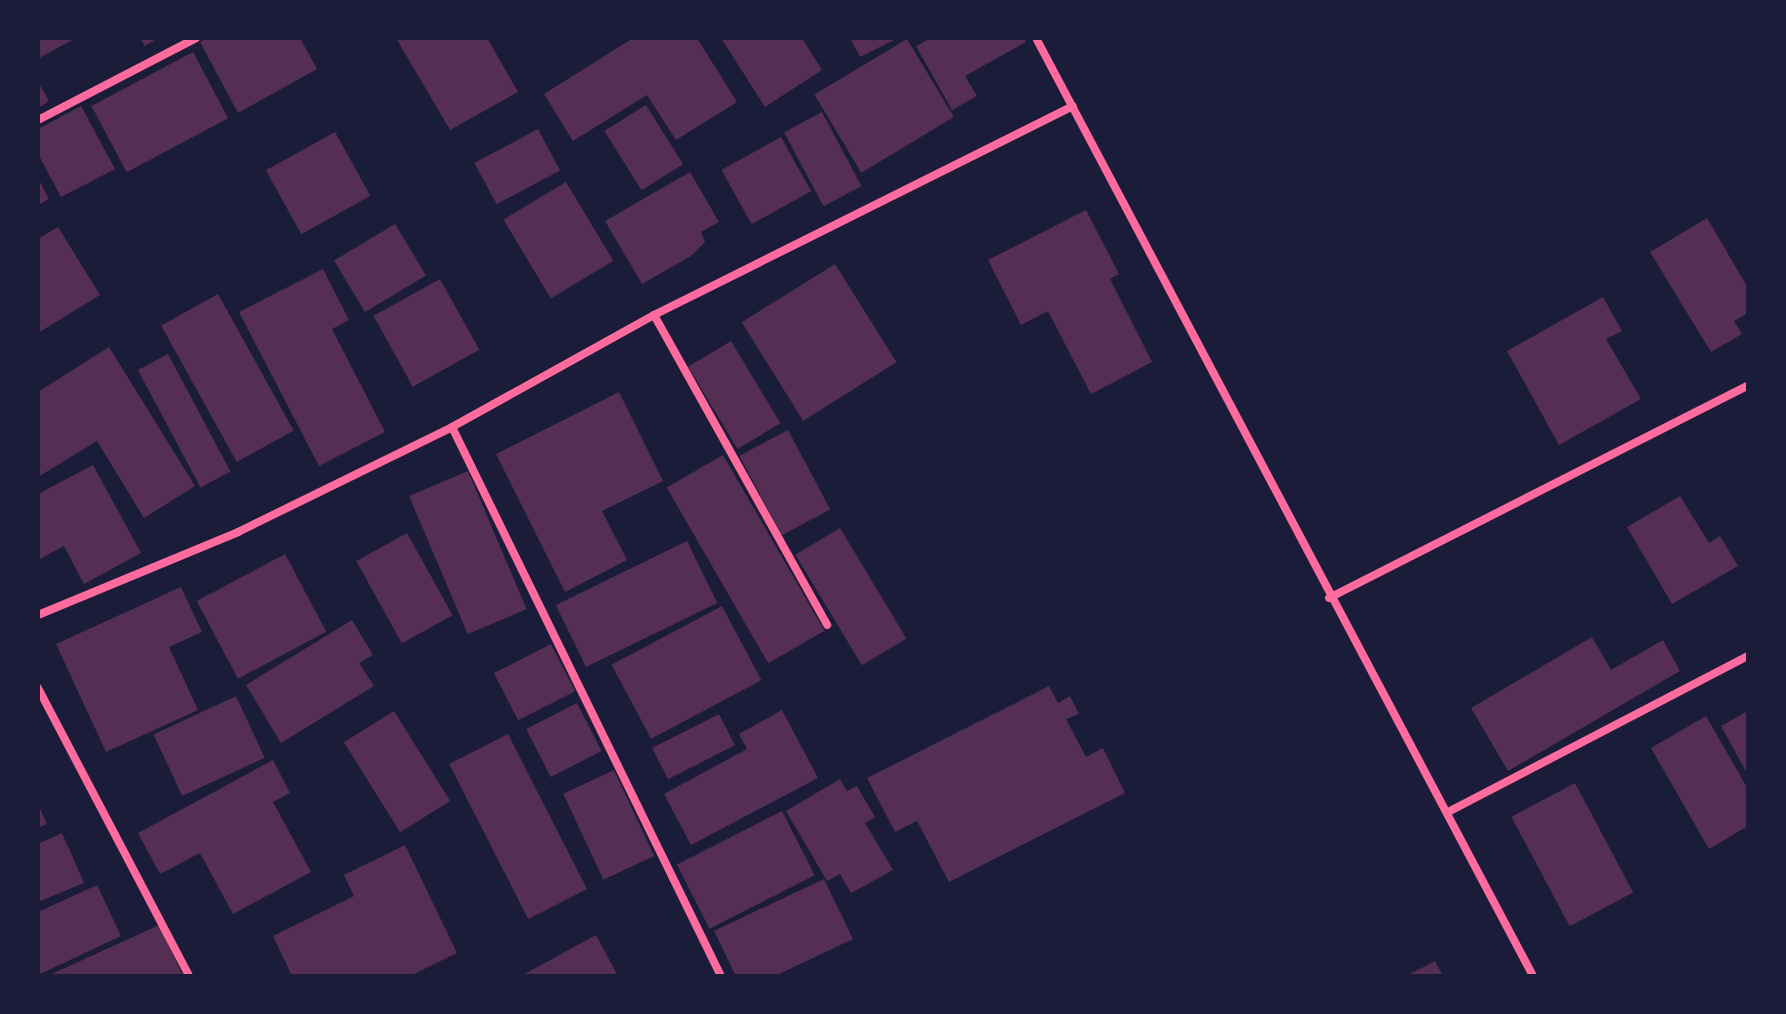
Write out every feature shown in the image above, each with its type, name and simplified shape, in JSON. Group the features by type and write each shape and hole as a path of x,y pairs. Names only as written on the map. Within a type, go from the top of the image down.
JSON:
{"street":[{"path":"38,120 196,38"},
{"path":"1036,38 1329,598 1448,812 1533,976"},
{"path":"38,615 238,532 452,427 654,315 1073,106"},
{"path":"654,315 827,625"},
{"path":"1329,598 1747,386"},
{"path":"452,427 721,976"},
{"path":"1448,812 1748,656"},
{"path":"38,688 189,976"}],"building":[{"path":"38,38 76,38 39,58"},
{"path":"140,38 158,38 145,46"},
{"path":"208,38 300,38 317,69 238,113 200,42"},
{"path":"396,38 487,38 518,92 450,130"},
{"path":"633,38 697,38 737,102 676,140 647,95 573,141 544,94"},
{"path":"721,38 802,38 822,70 765,107"},
{"path":"850,38 898,38 860,57"},
{"path":"931,38 1024,38 1026,42 965,76 977,96 952,110 916,46"},
{"path":"907,39 954,117 861,173 814,95"},
{"path":"193,52 228,118 127,172 91,106"},
{"path":"38,82 49,101 38,108"},
{"path":"646,105 683,164 642,190 604,131"},
{"path":"81,106 115,169 61,197 38,154 38,129"},
{"path":"822,112 861,186 823,206 784,132"},
{"path":"538,129 560,170 496,204 474,163"},
{"path":"335,132 370,196 301,234 266,170"},
{"path":"781,137 811,191 752,224 722,170"},
{"path":"690,172 719,222 701,232 705,242 691,256 642,284 605,221"},
{"path":"38,178 49,199 38,205"},
{"path":"566,182 613,261 551,298 503,220"},
{"path":"1086,210 1119,274 1110,279 1152,362 1091,394 1048,311 1021,325 988,260"},
{"path":"1707,218 1748,288 1748,313 1734,321 1742,334 1711,352 1650,252"},
{"path":"395,224 426,275 365,312 334,261"},
{"path":"58,227 100,295 38,333 38,239"},
{"path":"835,264 896,362 803,421 742,322"},
{"path":"323,269 349,320 332,329 385,432 319,466 239,312"},
{"path":"440,279 479,350 413,387 374,316"},
{"path":"218,294 294,430 237,462 161,326"},
{"path":"1603,297 1622,331 1606,339 1641,399 1559,445 1507,351"},
{"path":"731,341 780,423 738,449 688,367"},
{"path":"109,347 195,486 144,518 97,441 38,477 38,392"},
{"path":"168,354 230,471 200,487 138,370"},
{"path":"619,392 663,481 602,511 627,560 565,592 496,454"},
{"path":"788,430 830,509 782,535 739,456"},
{"path":"723,455 824,631 768,663 667,488"},
{"path":"93,465 141,553 84,584 64,546 38,560 38,494"},
{"path":"468,471 527,609 468,634 409,496"},
{"path":"1680,496 1709,543 1720,536 1738,566 1672,604 1627,527"},
{"path":"840,528 906,639 862,665 795,555"},
{"path":"407,533 453,615 402,643 356,561"},
{"path":"687,541 717,603 586,667 556,605"},
{"path":"285,554 326,632 238,679 197,601"},
{"path":"181,587 202,632 169,647 198,710 106,752 56,644"},
{"path":"722,606 761,680 651,739 612,665"},
{"path":"352,620 373,655 359,663 374,686 281,743 246,685"},
{"path":"1592,637 1611,670 1663,640 1680,671 1508,771 1471,708"},
{"path":"551,644 575,691 518,720 494,673"},
{"path":"1049,686 1058,703 1070,696 1079,714 1066,719 1086,757 1103,748 1125,793 949,882 917,821 895,832 867,778"},
{"path":"236,696 265,758 182,796 154,734"},
{"path":"577,703 602,751 551,777 526,729"},
{"path":"782,710 818,778 691,845 664,794 747,749 739,734"},
{"path":"394,711 450,801 400,832 344,742"},
{"path":"1748,711 1748,775 1721,726"},
{"path":"719,714 735,745 668,779 652,748"},
{"path":"1706,716 1748,789 1748,826 1709,849 1651,748"},
{"path":"508,734 587,889 528,919 449,764"},
{"path":"273,760 290,793 273,802 311,872 233,914 200,853 160,874 138,833"},
{"path":"614,770 654,856 603,880 563,794"},
{"path":"840,779 847,791 857,786 875,817 865,823 893,870 851,893 840,874 827,881 786,811"},
{"path":"1575,783 1633,892 1570,926 1511,817"},
{"path":"38,804 47,824 38,828"},
{"path":"782,811 815,875 710,929 677,865"},
{"path":"62,833 84,883 38,902 38,844"},
{"path":"405,845 457,953 410,976 292,976 273,936 354,896 344,875"},
{"path":"824,879 853,939 775,976 736,976 714,931"},
{"path":"97,885 121,936 38,975 38,912"},
{"path":"159,925 183,976 47,976 65,968"},
{"path":"596,935 618,976 521,976"},
{"path":"1435,961 1443,976 1406,976"}]}
